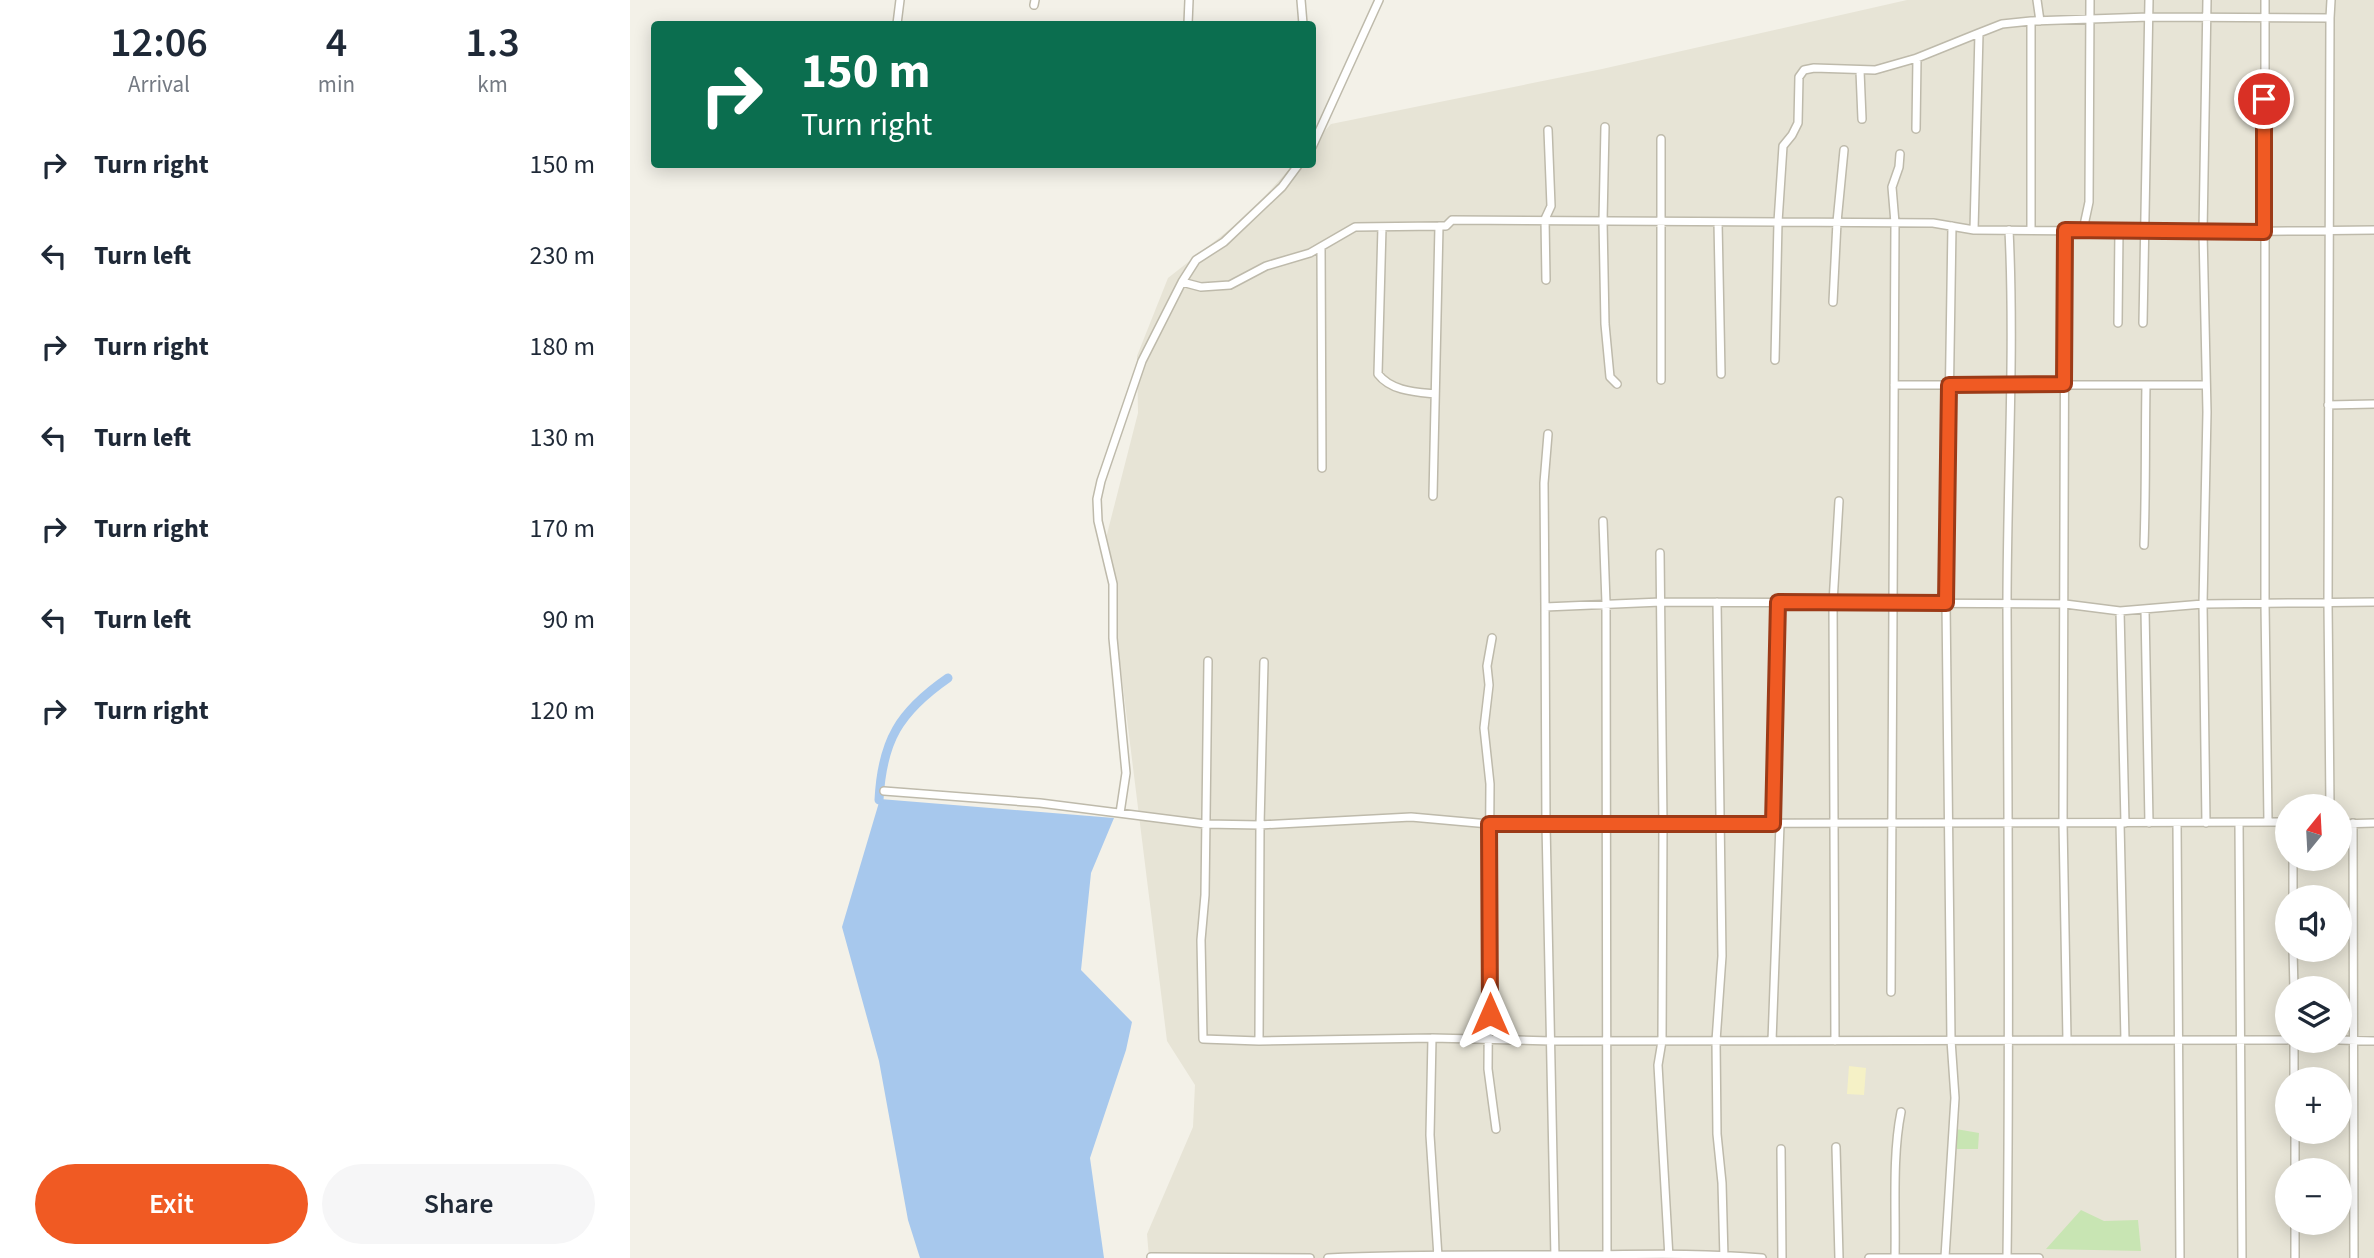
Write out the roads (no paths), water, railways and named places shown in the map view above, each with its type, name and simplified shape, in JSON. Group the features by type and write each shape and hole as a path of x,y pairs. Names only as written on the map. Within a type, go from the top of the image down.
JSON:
{"street":[{"path":"897,21 900,0"},
{"path":"1188,21 1189,0"},
{"path":"1301,0 1303,21"},
{"path":"1316,142 1379,0"},
{"path":"2037,0 2040,21"},
{"path":"2082,230 2089,202 2090,0"},
{"path":"2143,323 2149,0"},
{"path":"2206,823 2203,604 2206,385 2203,232 2207,0"},
{"path":"2265,0 2265,604 2268,821"},
{"path":"2330,794 2328,232 2331,0"},
{"path":"1775,360 1778,222 1783,146 1798,123 1799,77 1804,70 1875,70 1917,58 2002,24 2031,21 2149,17 2330,18"},
{"path":"2031,21 2031,230"},
{"path":"1974,230 1979,33"},
{"path":"1916,129 1917,58"},
{"path":"1860,71 1861,119"},
{"path":"1605,127 1605,324 1610,377 1617,384"},
{"path":"1546,281 1545,219 1550,206 1548,130"},
{"path":"1661,139 1661,380"},
{"path":"1833,302 1844,150"},
{"path":"1891,992 1895,223 1892,187 1900,154"},
{"path":"1120,813 1126,774 1113,638 1113,584 1098,522 1097,499 1118,427 1142,361 1182,282 1196,260 1224,242 1282,187 1296,168"},
{"path":"1182,282 1201,288 1230,285 1266,266 1310,253 1355,227 1446,226 1452,220 1933,223 1974,230 2374,230"},
{"path":"1718,222 1721,374"},
{"path":"1433,496 1439,226"},
{"path":"1945,1257 1955,1098 1951,1040 1946,603 1952,226"},
{"path":"1382,227 1378,374 1384,382 1393,386 1435,394"},
{"path":"2007,1258 2010,1040 2007,603 2012,277 2010,230"},
{"path":"2065,230 2063,823 2067,1040"},
{"path":"2118,323 2119,230"},
{"path":"1321,247 1322,468"},
{"path":"1894,385 2206,385"},
{"path":"2144,545 2147,488 2146,386"},
{"path":"2328,405 2374,404"},
{"path":"1548,434 1545,482 1546,824 1555,1257"},
{"path":"1835,1041 1833,603 1839,501"},
{"path":"1603,521 1606,603 1607,1256"},
{"path":"1660,553 1663,824 1662,1041 1658,1065 1669,1257"},
{"path":"1545,607 1661,602 2007,603 2065,604 2120,611 2203,604 2374,602"},
{"path":"1717,602 1722,956 1716,1041 1717,1134 1723,1183 1724,1256"},
{"path":"1772,1041 1778,602"},
{"path":"2145,610 2149,823"},
{"path":"2120,611 2125,1040"},
{"path":"1492,638 1487,666 1489,685 1484,728 1490,784 1488,1069 1496,1129"},
{"path":"1208,661 1205,895 1201,940 1203,1039 2275,1040"},
{"path":"1259,1041 1264,662"},
{"path":"884,791 1040,803 1205,824 1260,825 1411,817 1489,824 2275,821"},
{"path":"2177,823 2180,1258"},
{"path":"2239,823 2242,1258"},
{"path":"2354,1258 2353,823 2374,823"},
{"path":"1432,1038 1430,1135 1438,1257"},
{"path":"2353,1041 2374,1041"},
{"path":"1895,1256 1896,1139 1901,1112"},
{"path":"1836,1147 1839,1258"},
{"path":"1781,1149 1782,1258"},
{"path":"2295,1235 2295,1258"},
{"path":"1151,1257 1310,1258"},
{"path":"1328,1258 1762,1258"},
{"path":"1869,1258 2039,1258"}],"water":[{"path":"880,799 1114,818 1091,873 1081,970 1132,1022 1126,1050 1090,1158 1104,1258 920,1258 908,1220 879,1061 842,927"}],"waterway":[{"path":"879,800 884,761 896,730 917,703 948,678"}]}
